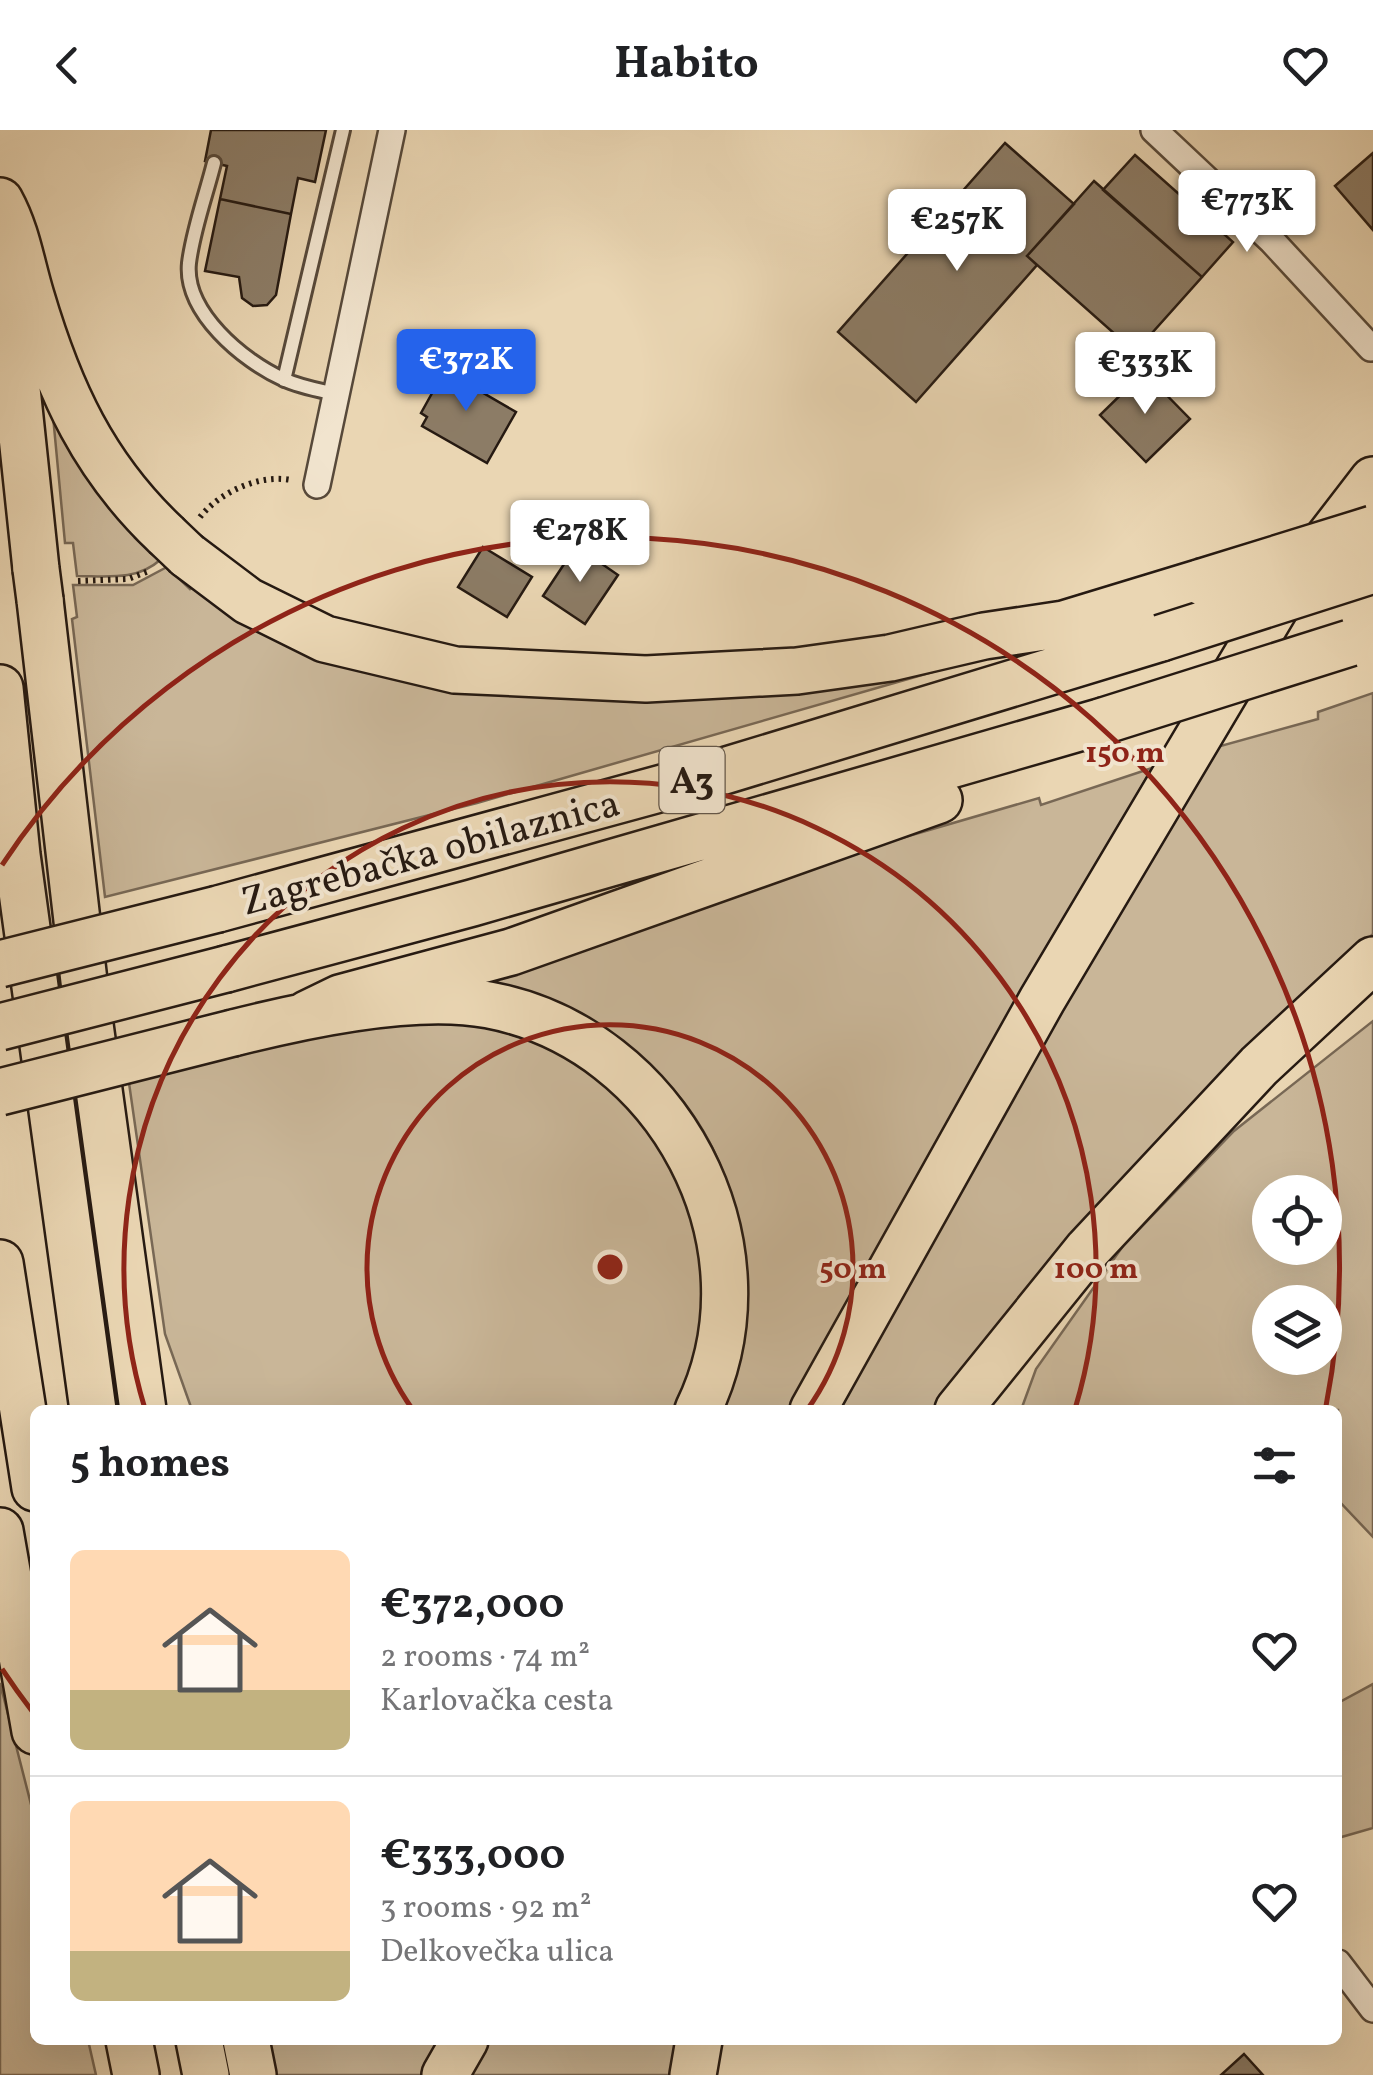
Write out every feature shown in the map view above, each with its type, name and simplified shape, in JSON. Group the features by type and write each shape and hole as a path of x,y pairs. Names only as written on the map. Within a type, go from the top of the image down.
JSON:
{"highway":[{"path":"0,202 14,226 32,299 84,436 132,502 175,546 248,601 326,640 455,670 646,679 797,671 890,658 984,636 1064,624 1373,530"},
{"path":"0,218 51,584 84,981 142,1405"},
{"path":"816,1405 1042,1000 1276,606 1373,480"},
{"name":"Zagrebačka obilaznica","path":"0,964 714,774 1373,570"},
{"name":"Zagrebačka obilaznica","path":"0,1027 472,903 1103,721 1361,639"},
{"path":"0,688 17,855 91,1405"},
{"path":"307,1014 340,998 511,952 790,850 1065,759 1103,721"},
{"path":"962,1405 1088,1249 1259,1066 1373,960"},
{"path":"84,981 100,1012 108,1044 151,1332 170,1405"},
{"path":"0,1092 307,1014 408,1004 488,1005 551,1025 588,1046 663,1110 704,1181 727,1271 715,1375 700,1405"},
{"path":"0,1264 30,1456"},
{"path":"0,1531 30,1702"},
{"path":"101,2045 106,2075"},
{"path":"130,2045 136,2075"},
{"path":"200,2045 206,2075"},
{"path":"247,2045 253,2075"},
{"path":"445,2075 462,2045"},
{"path":"693,2075 699,2045"}],"street":[{"path":"316,486 392,130"},
{"path":"1154,130 1272,241 1372,347"},
{"path":"1342,1969 1373,2009"}],"lane":[{"path":"284,380 343,130"},
{"path":"214,163 189,264 190,282 206,316 240,351 284,380 336,394"}],"path":[{"path":"51,584 128,579 175,546 219,500 255,482 280,478 316,486"}],"shaded area":[{"path":"53,416 137,533 135,538 160,560 151,567 121,576 77,576 73,543 65,543"},
{"path":"167,567 190,589 198,583 336,660 936,671 477,803 105,897 72,619 77,617 73,585 133,585"},
{"path":"1373,693 1373,934 1162,1136 1065,1246 944,1405 838,1405 1206,750 1318,719 1318,712"},
{"path":"1152,768 796,1405 723,1405 736,1361 743,1311 742,1261 735,1211 720,1164 697,1120 665,1081 625,1047 578,1023 491,990 489,982 778,874 1039,798 1041,805"},
{"path":"1373,1021 1373,1537 1342,1504 1342,1405 1023,1405 1036,1369 1123,1246 1234,1131"},
{"path":"394,1022 445,1022 491,1028 564,1051 623,1094 678,1165 710,1291 683,1405 190,1405 165,1334 129,1083 326,1031"},
{"path":"0,1683 30,1800 30,2045 89,2045 96,2075 0,2075"},
{"path":"1373,1684 1373,1828 1342,1837 1342,1701"},
{"path":"257,2045 438,2045 421,2075 264,2075"},
{"path":"483,2045 678,2045 673,2075 467,2075"}],"building":[{"path":"211,130 326,130 315,182 298,178 291,214 220,199 227,166 205,161"},
{"path":"1005,143 1074,204 1027,256 1037,265 916,402 838,332"},
{"path":"1373,153 1373,230 1335,186"},
{"path":"1135,155 1233,242 1202,277 1103,190"},
{"path":"1094,181 1202,277 1135,352 1027,256"},
{"path":"220,199 291,214 276,295 267,305 253,306 242,298 239,277 205,271"},
{"path":"450,361 478,377 473,387 516,412 487,463 422,426 427,417 421,413"},
{"path":"1144,372 1190,419 1146,462 1100,415"},
{"path":"576,546 618,575 585,624 543,596"},
{"path":"483,547 532,577 507,617 458,587"},
{"path":"1244,2054 1263,2075 1221,2075"}]}
